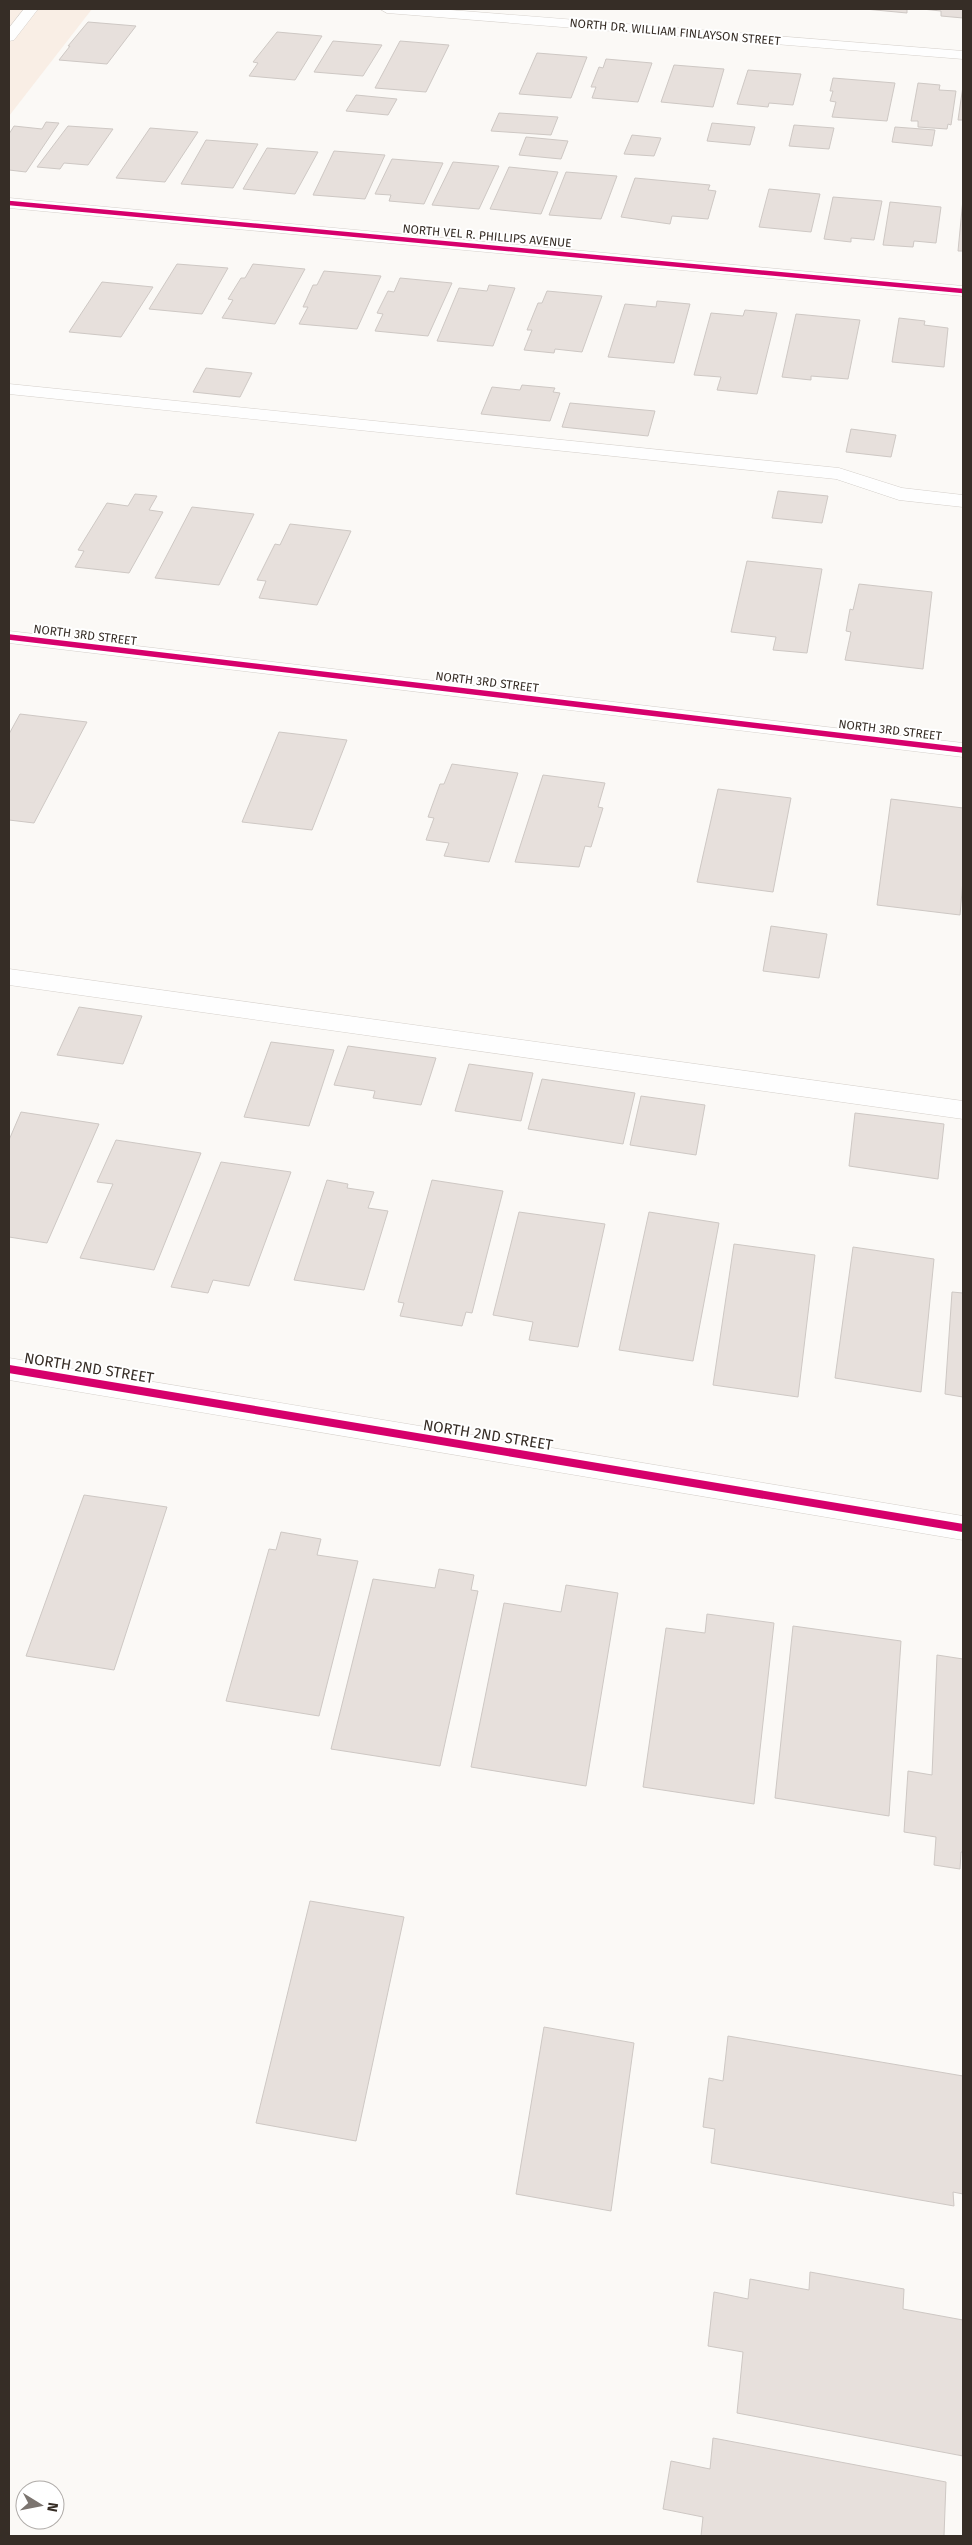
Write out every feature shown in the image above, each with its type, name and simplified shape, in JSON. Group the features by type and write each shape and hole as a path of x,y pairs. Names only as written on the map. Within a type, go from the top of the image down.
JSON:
{"street":[{"path":"9,37 31,9"},
{"name":"NORTH DR. WILLIAM FINLAYSON STREET","path":"394,9 963,55"},
{"name":"NORTH VEL R. PHILLIPS AVENUE","path":"9,203 963,291"},
{"path":"9,389 839,474 900,494 963,501"},
{"name":"NORTH 3RD STREET","path":"9,637 963,750"},
{"path":"9,977 963,1110"},
{"name":"NORTH 2ND STREET","path":"9,1369 963,1528"}],"shaded area":[{"path":"9,9 92,9 9,116"}],"building":[{"path":"865,9 907,9 907,13"},
{"path":"922,9 963,9 963,18 941,16 941,11"},
{"path":"88,22 136,26 107,64 59,60"},
{"path":"277,32 322,36 295,80 249,76 258,63 253,62"},
{"path":"333,41 382,45 363,76 314,72"},
{"path":"400,41 449,45 426,92 375,88"},
{"path":"537,53 587,57 571,98 519,94"},
{"path":"606,59 652,63 638,102 592,98 596,87 591,87 599,67 603,68"},
{"path":"674,65 724,69 713,107 661,102"},
{"path":"748,70 801,74 793,105 769,103 768,107 737,104"},
{"path":"833,78 895,83 887,121 832,117 836,102 830,101 833,91 830,91"},
{"path":"918,83 940,85 939,90 956,91 951,125 948,124 947,129 918,127 918,121 911,121"},
{"path":"963,86 963,120 958,120"},
{"path":"356,95 397,99 388,115 346,111"},
{"path":"499,113 558,117 551,135 491,131"},
{"path":"46,122 59,123 26,172 9,170 9,134 14,126 42,129"},
{"path":"712,123 755,127 750,145 707,141"},
{"path":"794,125 834,128 829,149 789,146"},
{"path":"68,126 113,129 88,165 64,163 60,169 37,167"},
{"path":"895,127 935,130 932,146 892,142"},
{"path":"150,128 198,132 165,182 116,178"},
{"path":"632,135 661,138 654,156 624,154"},
{"path":"526,137 568,141 561,159 519,155"},
{"path":"206,140 258,144 233,188 181,184"},
{"path":"267,148 318,152 295,194 243,189"},
{"path":"334,151 385,155 365,199 313,195"},
{"path":"392,159 443,163 424,204 389,201 391,195 375,194"},
{"path":"453,162 499,166 479,209 432,205"},
{"path":"509,167 558,172 541,214 490,209"},
{"path":"566,172 617,176 601,219 549,215"},
{"path":"635,178 710,185 708,190 716,191 708,219 672,216 670,224 621,217"},
{"path":"769,189 820,194 811,232 759,227"},
{"path":"833,197 882,201 874,240 851,238 851,242 824,239"},
{"path":"963,199 963,251 958,251"},
{"path":"890,202 941,207 936,243 914,241 913,247 883,245"},
{"path":"177,264 228,268 202,314 149,309"},
{"path":"253,264 305,269 275,324 222,318 233,300 228,299 241,278 245,278"},
{"path":"324,271 381,276 357,329 299,324 308,307 303,307 313,285 317,285"},
{"path":"400,278 452,283 428,336 375,331 383,314 377,313 388,291 394,292"},
{"path":"102,282 153,287 121,337 69,332"},
{"path":"489,285 515,288 493,346 437,341 459,288 487,291"},
{"path":"547,291 602,296 582,352 555,349 554,353 524,350 532,330 527,330 538,303 542,303"},
{"path":"657,301 690,304 674,363 608,357 625,304 656,307"},
{"path":"745,310 777,313 757,394 717,390 721,377 694,375 711,313 743,316"},
{"path":"796,314 860,320 848,379 811,376 811,380 782,377"},
{"path":"899,318 925,321 924,325 948,328 944,367 892,362"},
{"path":"206,368 252,373 240,397 193,392"},
{"path":"522,385 555,388 553,392 560,393 550,421 481,414 492,387 520,390"},
{"path":"570,403 655,411 648,436 562,427"},
{"path":"851,429 896,435 891,457 846,452"},
{"path":"778,491 828,496 822,523 772,518"},
{"path":"135,494 157,496 149,510 163,512 129,573 75,567 84,551 78,550 107,503 128,506"},
{"path":"192,507 254,514 219,585 155,578"},
{"path":"290,524 351,531 317,605 259,598 266,581 257,580 275,544 280,545"},
{"path":"747,561 822,569 807,653 773,650 776,637 731,632"},
{"path":"859,584 932,592 923,669 845,660 851,632 846,631 850,609 853,610"},
{"path":"20,714 87,722 34,823 9,820 9,734"},
{"path":"279,732 347,740 312,830 242,822"},
{"path":"452,764 518,773 489,862 444,856 449,843 426,840 434,818 428,817 440,784 444,784"},
{"path":"543,775 605,783 598,807 603,808 591,847 585,846 579,867 515,862"},
{"path":"718,789 791,798 773,892 697,882"},
{"path":"891,799 963,808 963,880 960,915 877,905"},
{"path":"771,926 827,934 819,978 763,971"},
{"path":"79,1007 142,1016 123,1064 57,1055"},
{"path":"271,1042 334,1050 309,1126 244,1117"},
{"path":"348,1046 436,1058 421,1105 373,1098 375,1091 334,1085"},
{"path":"469,1064 533,1073 521,1121 455,1111"},
{"path":"542,1079 635,1093 623,1144 528,1129"},
{"path":"641,1096 705,1105 696,1155 630,1145"},
{"path":"21,1112 99,1124 47,1243 9,1237 9,1140"},
{"path":"855,1113 944,1124 938,1179 849,1166"},
{"path":"116,1140 201,1153 154,1270 80,1258 113,1184 97,1182"},
{"path":"221,1162 291,1172 249,1286 213,1280 208,1293 171,1287"},
{"path":"327,1180 348,1184 347,1188 374,1192 368,1208 388,1211 364,1290 294,1280"},
{"path":"432,1180 503,1191 472,1313 466,1312 462,1326 400,1316 404,1303 398,1302"},
{"path":"519,1212 605,1224 578,1347 529,1340 533,1322 493,1315"},
{"path":"649,1212 719,1223 693,1361 619,1350"},
{"path":"734,1244 815,1255 798,1397 713,1385"},
{"path":"853,1247 934,1259 921,1392 835,1378"},
{"path":"952,1292 963,1293 963,1397 945,1394"},
{"path":"84,1495 167,1507 114,1670 26,1656"},
{"path":"281,1532 321,1539 317,1555 358,1561 319,1716 226,1701 269,1549 276,1550"},
{"path":"439,1569 474,1575 471,1590 478,1591 440,1766 331,1749 373,1579 435,1588"},
{"path":"566,1585 618,1593 586,1786 471,1767 504,1603 561,1612"},
{"path":"707,1614 774,1623 754,1804 643,1787 666,1628 705,1633"},
{"path":"793,1626 901,1641 889,1816 775,1798"},
{"path":"937,1655 963,1659 963,1852 961,1852 960,1869 934,1865 936,1837 904,1832 908,1771 932,1775"},
{"path":"310,1901 404,1917 356,2141 256,2123"},
{"path":"544,2027 634,2043 611,2211 516,2194"},
{"path":"728,2036 963,2076 963,2194 953,2192 954,2206 711,2163 715,2129 703,2127 709,2078 723,2081"},
{"path":"810,2272 904,2289 903,2309 963,2320 963,2456 737,2413 743,2352 708,2346 714,2292 748,2299 750,2279 809,2290"},
{"path":"713,2438 946,2482 944,2536 701,2536 703,2517 663,2509 671,2461 710,2469"}],"cycle path":[{"path":"9,203 963,291"},
{"path":"9,637 963,750"},
{"path":"9,1369 963,1528"}]}
